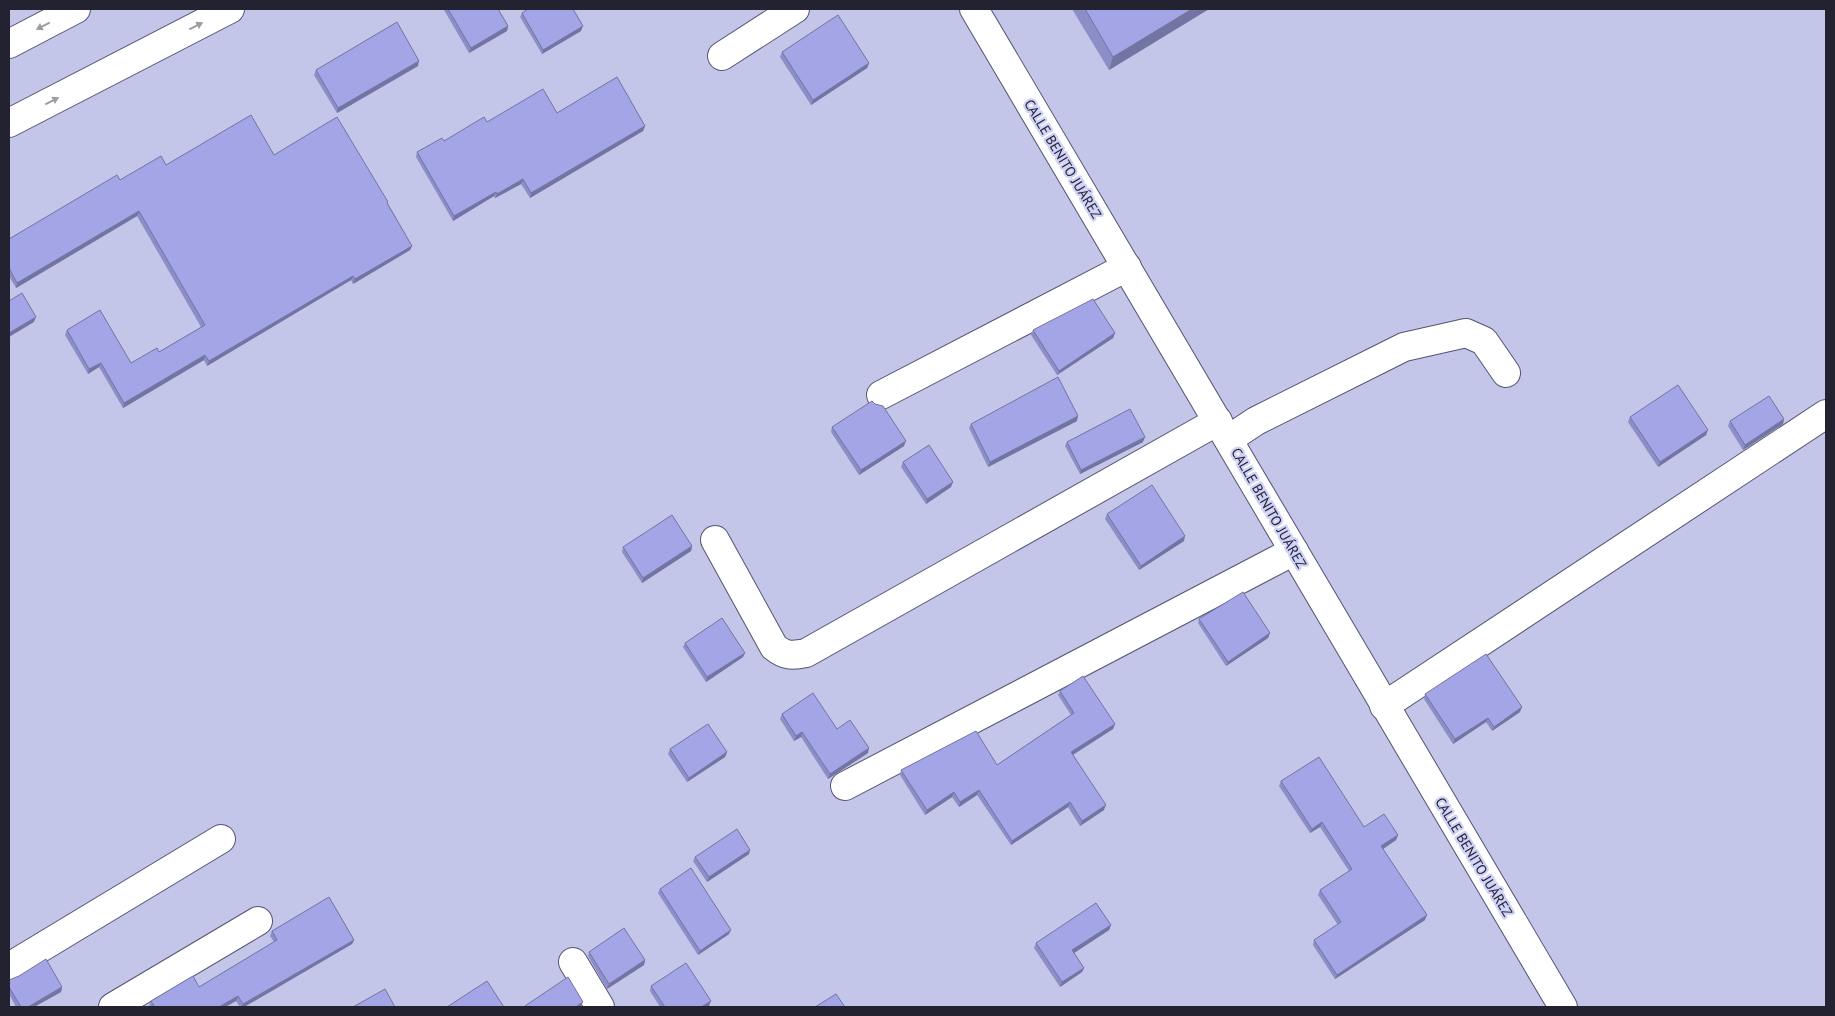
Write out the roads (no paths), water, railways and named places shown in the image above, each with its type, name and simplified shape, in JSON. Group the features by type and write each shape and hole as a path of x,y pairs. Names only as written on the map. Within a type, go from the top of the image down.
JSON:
{"street":[{"path":"9,44 76,9"},
{"path":"9,123 230,9"},
{"path":"722,56 795,9"},
{"name":"CALLE BENITO JUÁREZ","path":"974,9 1563,1007"},
{"path":"881,395 1127,267"},
{"path":"715,540 774,647 782,654 799,655 806,653 1224,430 1256,421 1404,347 1466,332 1484,341 1506,373"},
{"path":"1384,706 1826,414"},
{"path":"845,786 1294,551"},
{"path":"9,967 221,839"},
{"path":"113,1007 258,921"},
{"path":"573,962 600,1007"}]}
